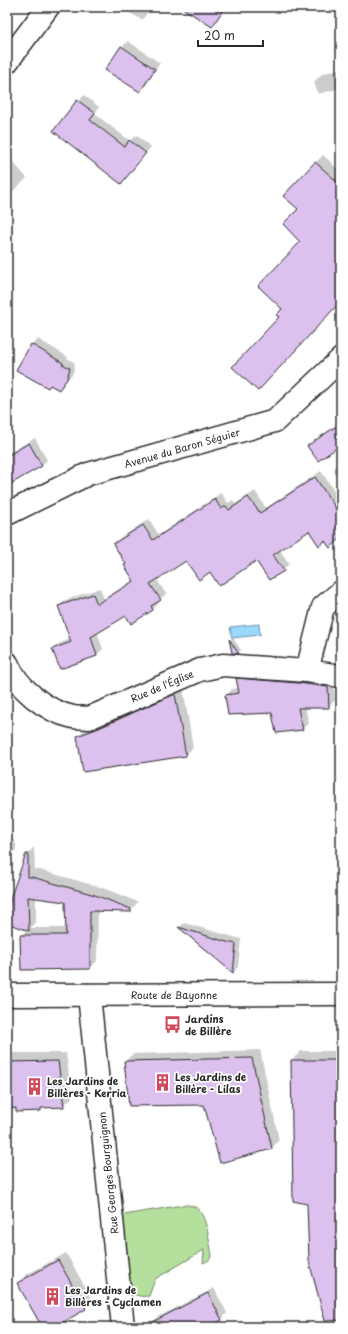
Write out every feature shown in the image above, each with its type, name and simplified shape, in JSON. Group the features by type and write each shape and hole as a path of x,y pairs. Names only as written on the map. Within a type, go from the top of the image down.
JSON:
{"street":[{"path":"7,62 48,7"},
{"name":"Avenue du Baron Séguier","path":"7,514 88,474 275,421 341,359"},
{"path":"307,671 323,607 341,592"},
{"name":"Rue de l'Église","path":"7,663 24,690 41,703 73,717 89,718 200,670 223,665 307,671 341,676"},
{"name":"Route de Bayonne","path":"7,995 341,994"},
{"name":"Rue Georges Bourguignon","path":"89,995 123,1327"}],"green space":[{"path":"183,1205 193,1206 198,1209 201,1214 207,1228 212,1255 209,1260 203,1263 204,1250 155,1279 149,1296 134,1294 129,1291 122,1217 124,1215"}],"water":[{"path":"259,624 260,635 232,638 230,627"}],"building":[{"path":"181,7 225,7 212,27"},
{"path":"121,46 155,69 140,92 105,70"},
{"path":"77,100 95,113 90,120 125,147 129,140 146,153 121,184 53,131"},
{"path":"315,162 341,185 341,301 258,391 232,367 279,317 276,315 282,309 258,286 300,242 283,224 298,209 283,196"},
{"path":"31,344 70,368 67,379 59,390 50,385 48,388 16,370"},
{"path":"341,423 341,445 318,461 307,446"},
{"path":"29,443 42,466 7,486 7,456"},
{"path":"315,477 341,516 341,538 330,548 325,541 319,546 309,531 273,555 284,571 269,580 256,561 219,586 210,572 199,580 186,561 150,584 161,600 151,606 153,610 131,624 126,616 91,637 97,656 60,669 52,649 71,642 58,606 93,594 97,604 134,581 124,565 126,564 113,544 143,525 153,540 215,499 221,509 226,506 229,510 248,497 260,513"},
{"path":"229,639 239,654 232,653"},
{"path":"236,678 328,687 329,708 298,708 303,730 276,733 272,713 228,715 225,695 239,693"},
{"path":"175,694 186,756 83,772 77,736 99,728"},
{"path":"26,854 28,854 28,877 95,895 131,909 131,912 90,911 90,969 21,970 20,935 66,935 65,902 28,897 29,931 7,923 11,896"},
{"path":"178,927 236,944 233,973"},
{"path":"252,1058 272,1149 220,1163 204,1105 129,1106 124,1061"},
{"path":"291,1060 341,1060 341,1320 325,1321 309,1261 307,1204 293,1201"},
{"name":"Les Jardins de Billères - Kerria","path":"58,1061 64,1107 41,1108 41,1111 16,1112 16,1108 7,1109 7,1062"},
{"name":"Les Jardins de Billères - Cyclamen","path":"58,1260 86,1309 55,1327 42,1327 17,1283"},
{"path":"208,1293 222,1320 208,1327 143,1327"}],"place":[{"name":"Jardins de Billère","path":"172,1025"},
{"name":"Les Jardins de Billère - Lilas","path":"162,1083"},
{"name":"Les Jardins de Billères - Kerria","path":"34,1087"},
{"name":"Les Jardins de Billères - Cyclamen","path":"52,1296"}]}
